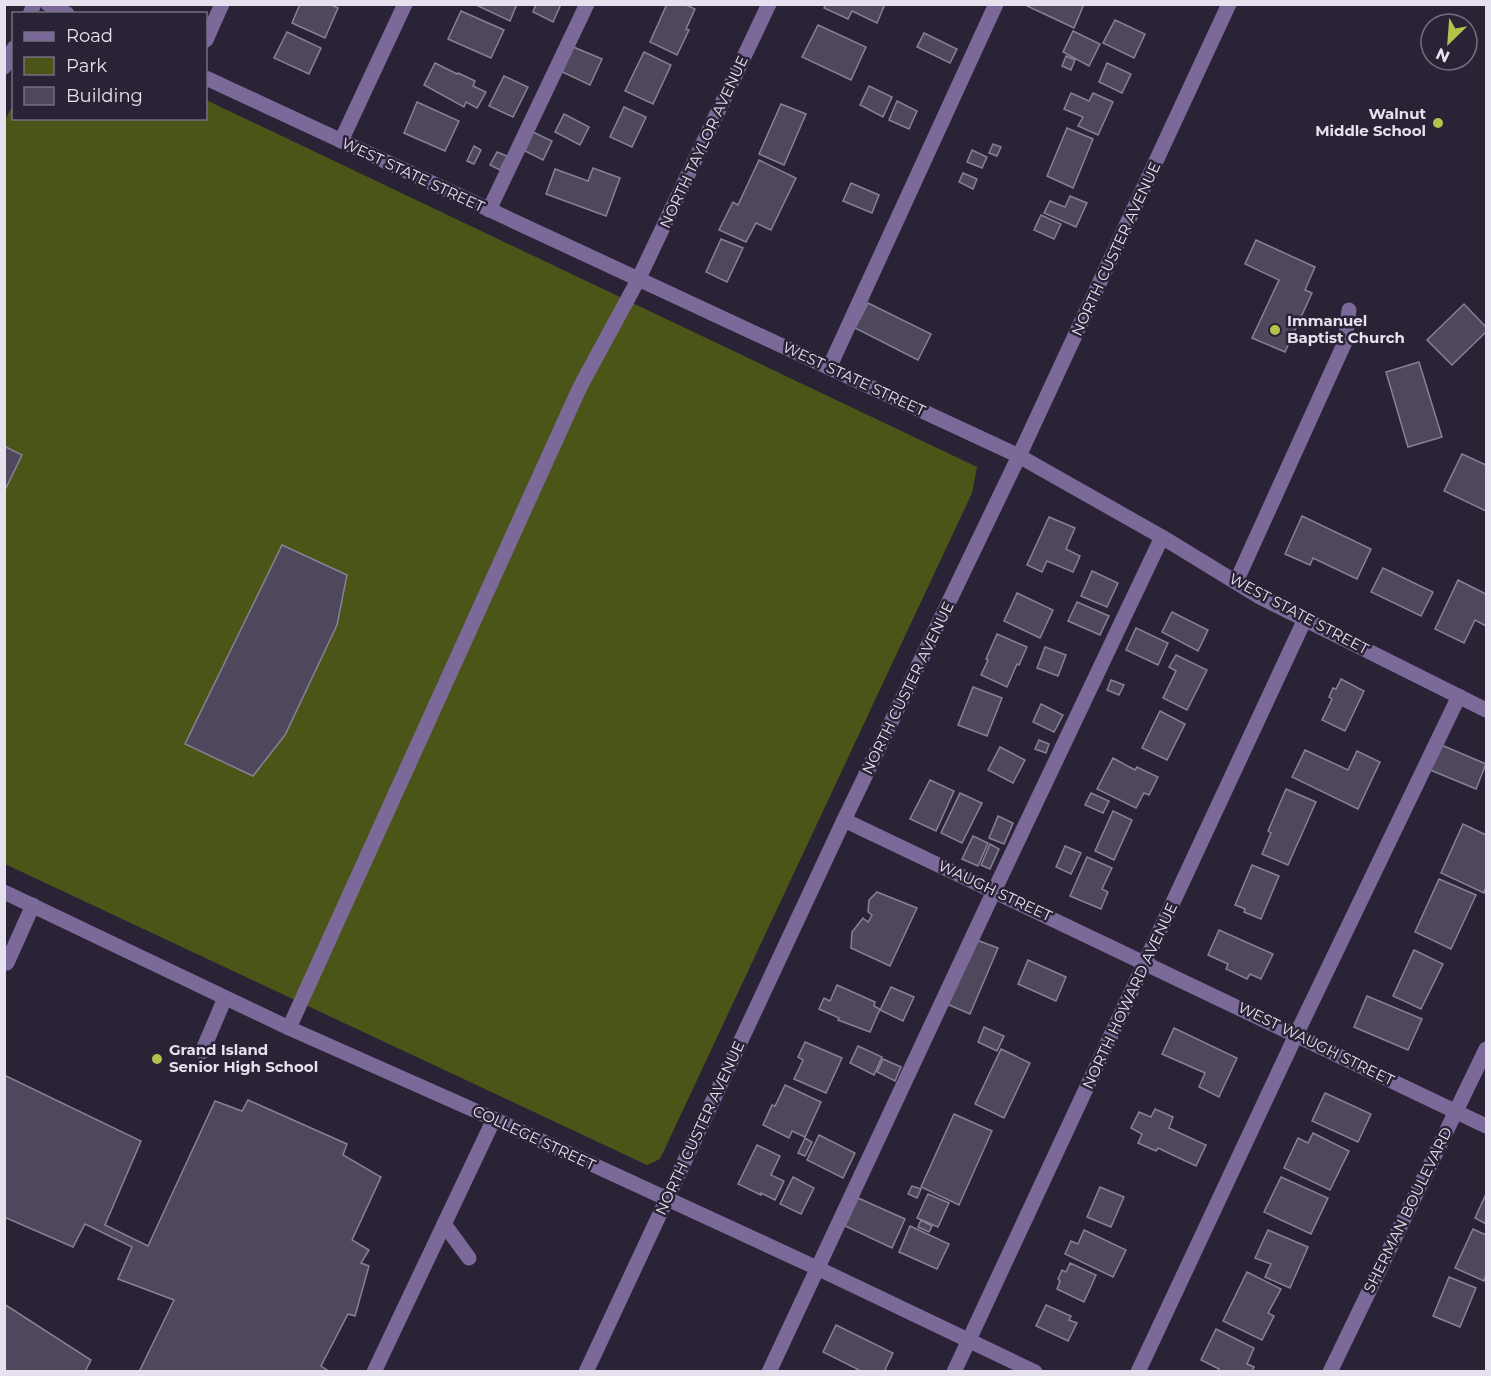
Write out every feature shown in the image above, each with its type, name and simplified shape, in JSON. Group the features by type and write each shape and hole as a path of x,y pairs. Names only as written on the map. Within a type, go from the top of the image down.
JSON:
{"street":[{"path":"48,4 63,12"},
{"path":"207,38 222,4"},
{"path":"341,141 405,4"},
{"path":"489,210 587,4"},
{"name":"NORTH TAYLOR AVENUE","path":"289,1028 580,387 638,280 769,4"},
{"path":"829,368 996,4"},
{"name":"NORTH CUSTER AVENUE","path":"586,1371 844,820 1019,456 1226,6"},
{"path":"4,67 12,52"},
{"name":"WEST STATE STREET","path":"207,78 1019,456 1162,537 1260,597 1486,710"},
{"path":"1236,582 1345,342 1349,310"},
{"path":"769,1371 1162,537"},
{"name":"NORTH HOWARD AVENUE","path":"954,1371 1305,619"},
{"path":"1138,1371 1459,696"},
{"name":"WAUGH STREET","path":"844,820 1145,963"},
{"name":"COLLEGE STREET","path":"4,892 289,1028 494,1119 1035,1371"},
{"path":"7,963 33,905"},
{"name":"WEST WAUGH STREET","path":"1145,963 1486,1126"},
{"path":"202,1053 225,998"},
{"name":"SHERMAN BOULEVARD","path":"1330,1371 1486,1049"},
{"path":"374,1371 494,1119"},
{"path":"444,1224 468,1258"}],"green space":[{"path":"207,100 977,467 972,493 660,1159 647,1165 5,864 4,123 12,106 12,120 207,120"}],"building":[{"path":"300,4 329,4 338,8 325,38 292,23"},
{"path":"474,4 517,4 510,21"},
{"path":"536,4 561,4 553,22 533,12"},
{"path":"667,4 684,4 695,9 686,29 689,30 677,55 650,42"},
{"path":"826,4 885,4 877,23 852,11 848,19 824,8"},
{"path":"1023,4 1084,4 1074,28"},
{"path":"461,11 504,30 491,58 448,39"},
{"path":"1115,20 1145,34 1134,58 1103,43"},
{"path":"818,25 866,47 851,80 802,57"},
{"path":"1073,31 1100,44 1089,66 1063,52"},
{"path":"287,32 321,48 309,74 274,58"},
{"path":"924,33 957,49 950,63 917,47"},
{"path":"571,46 602,59 590,85 560,71"},
{"path":"644,52 671,65 653,104 625,91"},
{"path":"1066,56 1075,60 1071,70 1062,66"},
{"path":"435,63 475,81 473,86 486,92 477,108 466,102 464,107 424,85"},
{"path":"1107,63 1131,74 1122,93 1099,82"},
{"path":"504,76 528,87 513,117 489,106"},
{"path":"869,86 892,97 883,117 860,105"},
{"path":"1071,93 1089,101 1093,93 1113,102 1098,135 1078,126 1083,117 1064,109"},
{"path":"897,101 917,111 909,129 889,120"},
{"path":"417,102 459,121 445,151 404,133"},
{"path":"781,104 806,114 784,165 759,154"},
{"path":"624,107 646,117 632,147 610,137"},
{"path":"564,114 589,127 580,145 555,132"},
{"path":"1067,128 1093,139 1073,188 1047,176"},
{"path":"533,132 552,141 543,160 525,151"},
{"path":"993,144 1001,147 997,156 989,153"},
{"path":"474,146 481,150 474,164 467,161"},
{"path":"972,150 987,157 982,168 967,162"},
{"path":"497,152 507,156 500,170 490,165"},
{"path":"759,160 796,178 771,230 756,223 746,242 719,230 733,202 738,205"},
{"path":"593,168 620,178 606,216 546,194 555,169 588,181"},
{"path":"963,173 977,179 973,189 959,182"},
{"path":"851,183 879,195 872,213 843,201"},
{"path":"1070,196 1087,203 1076,227 1044,213 1050,201 1065,207"},
{"path":"1041,215 1061,224 1054,239 1034,230"},
{"path":"721,239 743,248 727,282 706,272"},
{"path":"1256,240 1315,267 1305,290 1312,293 1285,352 1252,338 1279,280 1245,264"},
{"path":"868,303 931,334 918,360 855,328"},
{"path":"1464,304 1486,327 1486,332 1452,365 1427,340"},
{"path":"1419,362 1442,437 1408,447 1386,372"},
{"path":"4,446 22,455 4,492"},
{"path":"1462,454 1486,465 1486,511 1444,491"},
{"path":"1302,516 1371,549 1357,579 1313,558 1310,565 1285,554"},
{"path":"1049,517 1075,528 1066,549 1080,556 1073,572 1047,561 1042,572 1027,565"},
{"path":"282,545 347,575 337,625 285,735 253,776 185,744"},
{"path":"1383,568 1433,592 1421,616 1371,592"},
{"path":"1092,571 1118,583 1107,607 1081,596"},
{"path":"1458,580 1486,594 1486,626 1475,620 1464,643 1435,629"},
{"path":"1017,593 1053,610 1040,638 1004,621"},
{"path":"1077,602 1109,616 1100,635 1068,621"},
{"path":"1172,612 1208,630 1198,651 1162,632"},
{"path":"1136,628 1168,643 1158,665 1126,650"},
{"path":"997,634 1027,647 1007,687 981,675"},
{"path":"1045,647 1066,655 1058,676 1037,668"},
{"path":"1176,655 1207,670 1187,710 1163,698 1176,671 1169,667"},
{"path":"1341,679 1364,691 1345,731 1322,720 1332,699 1329,697 1333,688 1336,689"},
{"path":"1111,680 1124,685 1119,695 1107,690"},
{"path":"973,687 1002,698 987,736 958,725"},
{"path":"1041,704 1063,715 1054,732 1033,722"},
{"path":"1160,711 1185,724 1167,760 1142,748"},
{"path":"1039,740 1049,744 1046,753 1035,749"},
{"path":"1439,744 1486,764 1476,789 1428,769"},
{"path":"1000,747 1025,760 1013,783 988,770"},
{"path":"1305,750 1348,770 1357,751 1380,762 1358,809 1292,777"},
{"path":"1113,758 1135,770 1137,767 1158,777 1149,795 1144,793 1136,808 1097,789"},
{"path":"930,780 954,791 936,831 910,819"},
{"path":"1286,789 1316,802 1288,865 1262,854 1271,833 1268,831"},
{"path":"960,793 982,803 962,843 941,833"},
{"path":"1091,793 1109,801 1103,813 1085,805"},
{"path":"1113,811 1132,820 1114,860 1095,851"},
{"path":"998,816 1013,823 1004,844 989,838"},
{"path":"1463,824 1486,835 1484,893 1441,873"},
{"path":"973,836 988,843 978,866 962,859"},
{"path":"990,844 999,849 990,869 981,865"},
{"path":"1065,846 1081,853 1071,874 1056,867"},
{"path":"1087,857 1112,868 1102,889 1108,892 1101,909 1070,896"},
{"path":"1252,865 1279,876 1261,919 1244,912 1245,909 1235,905"},
{"path":"1439,879 1476,895 1451,949 1415,932"},
{"path":"877,892 917,908 890,966 851,948 852,932 863,918 868,922 872,915 868,912 869,900"},
{"path":"1219,930 1273,954 1261,979 1250,974 1247,979 1226,969 1228,964 1208,955"},
{"path":"974,939 998,948 970,1014 947,1004"},
{"path":"1414,950 1443,964 1421,1009 1393,996"},
{"path":"1028,960 1066,977 1056,1001 1018,984"},
{"path":"837,985 875,1002 874,1006 880,1009 870,1032 838,1020 839,1018 819,1009 824,998 830,1001"},
{"path":"891,987 914,997 903,1021 880,1010"},
{"path":"1367,996 1422,1019 1408,1050 1354,1027"},
{"path":"984,1027 1004,1036 997,1051 978,1042"},
{"path":"1174,1028 1237,1058 1219,1097 1199,1087 1205,1073 1162,1054"},
{"path":"805,1042 842,1058 826,1093 794,1079 803,1060 798,1057"},
{"path":"858,1046 882,1057 874,1075 850,1063"},
{"path":"1001,1049 1030,1063 1004,1118 975,1104"},
{"path":"883,1059 901,1067 895,1081 877,1072"},
{"path":"4,1075 141,1141 105,1225 148,1246 215,1101 242,1111 248,1100 347,1144 343,1155 381,1177 352,1240 369,1250 361,1263 369,1266 355,1316 348,1314 321,1366 327,1370 326,1372 139,1372 174,1300 118,1279 132,1247 85,1224 73,1247 4,1217"},
{"path":"785,1085 821,1102 805,1137 792,1131 789,1138 763,1125"},
{"path":"1325,1093 1371,1114 1358,1142 1312,1121"},
{"path":"1155,1109 1173,1117 1169,1128 1206,1145 1196,1166 1158,1148 1156,1151 1138,1143 1142,1134 1131,1128 1139,1112 1151,1117"},
{"path":"954,1114 992,1131 959,1205 921,1187"},
{"path":"1313,1133 1349,1151 1330,1190 1284,1168 1298,1138 1308,1143"},
{"path":"819,1135 855,1153 843,1178 807,1160"},
{"path":"805,1138 812,1142 805,1156 798,1153"},
{"path":"757,1145 780,1156 771,1175 784,1181 775,1200 738,1184"},
{"path":"793,1177 814,1188 801,1214 780,1204"},
{"path":"1281,1177 1328,1198 1311,1234 1264,1212"},
{"path":"912,1186 921,1189 917,1198 908,1194"},
{"path":"1100,1187 1124,1197 1111,1227 1087,1217"},
{"path":"928,1194 949,1203 938,1227 917,1218"},
{"path":"1486,1194 1486,1224 1475,1218"},
{"path":"858,1198 905,1219 892,1248 845,1226"},
{"path":"921,1220 932,1226 929,1232 918,1227"},
{"path":"910,1226 949,1244 937,1269 899,1252"},
{"path":"1473,1229 1486,1235 1484,1281 1455,1268"},
{"path":"1084,1230 1126,1250 1113,1277 1065,1254 1071,1241 1078,1244"},
{"path":"1268,1230 1308,1247 1290,1288 1265,1277 1271,1264 1255,1258"},
{"path":"1070,1263 1096,1275 1084,1302 1057,1289 1062,1270 1066,1272"},
{"path":"1247,1272 1281,1289 1268,1313 1274,1316 1262,1340 1223,1321"},
{"path":"1449,1277 1476,1288 1460,1327 1433,1316"},
{"path":"4,1304 91,1360 85,1372 4,1372"},
{"path":"1046,1305 1071,1316 1069,1320 1077,1323 1068,1341 1036,1326"},
{"path":"836,1325 893,1353 884,1372 863,1372 823,1352"},
{"path":"1216,1329 1254,1348 1247,1364 1254,1367 1252,1372 1218,1372 1219,1369 1201,1360"}],"place":[{"name":"Walnut Middle School","path":"1438,123"},
{"name":"Immanuel Baptist Church","path":"1275,330"},
{"name":"Grand Island Senior High School","path":"157,1059"}]}
